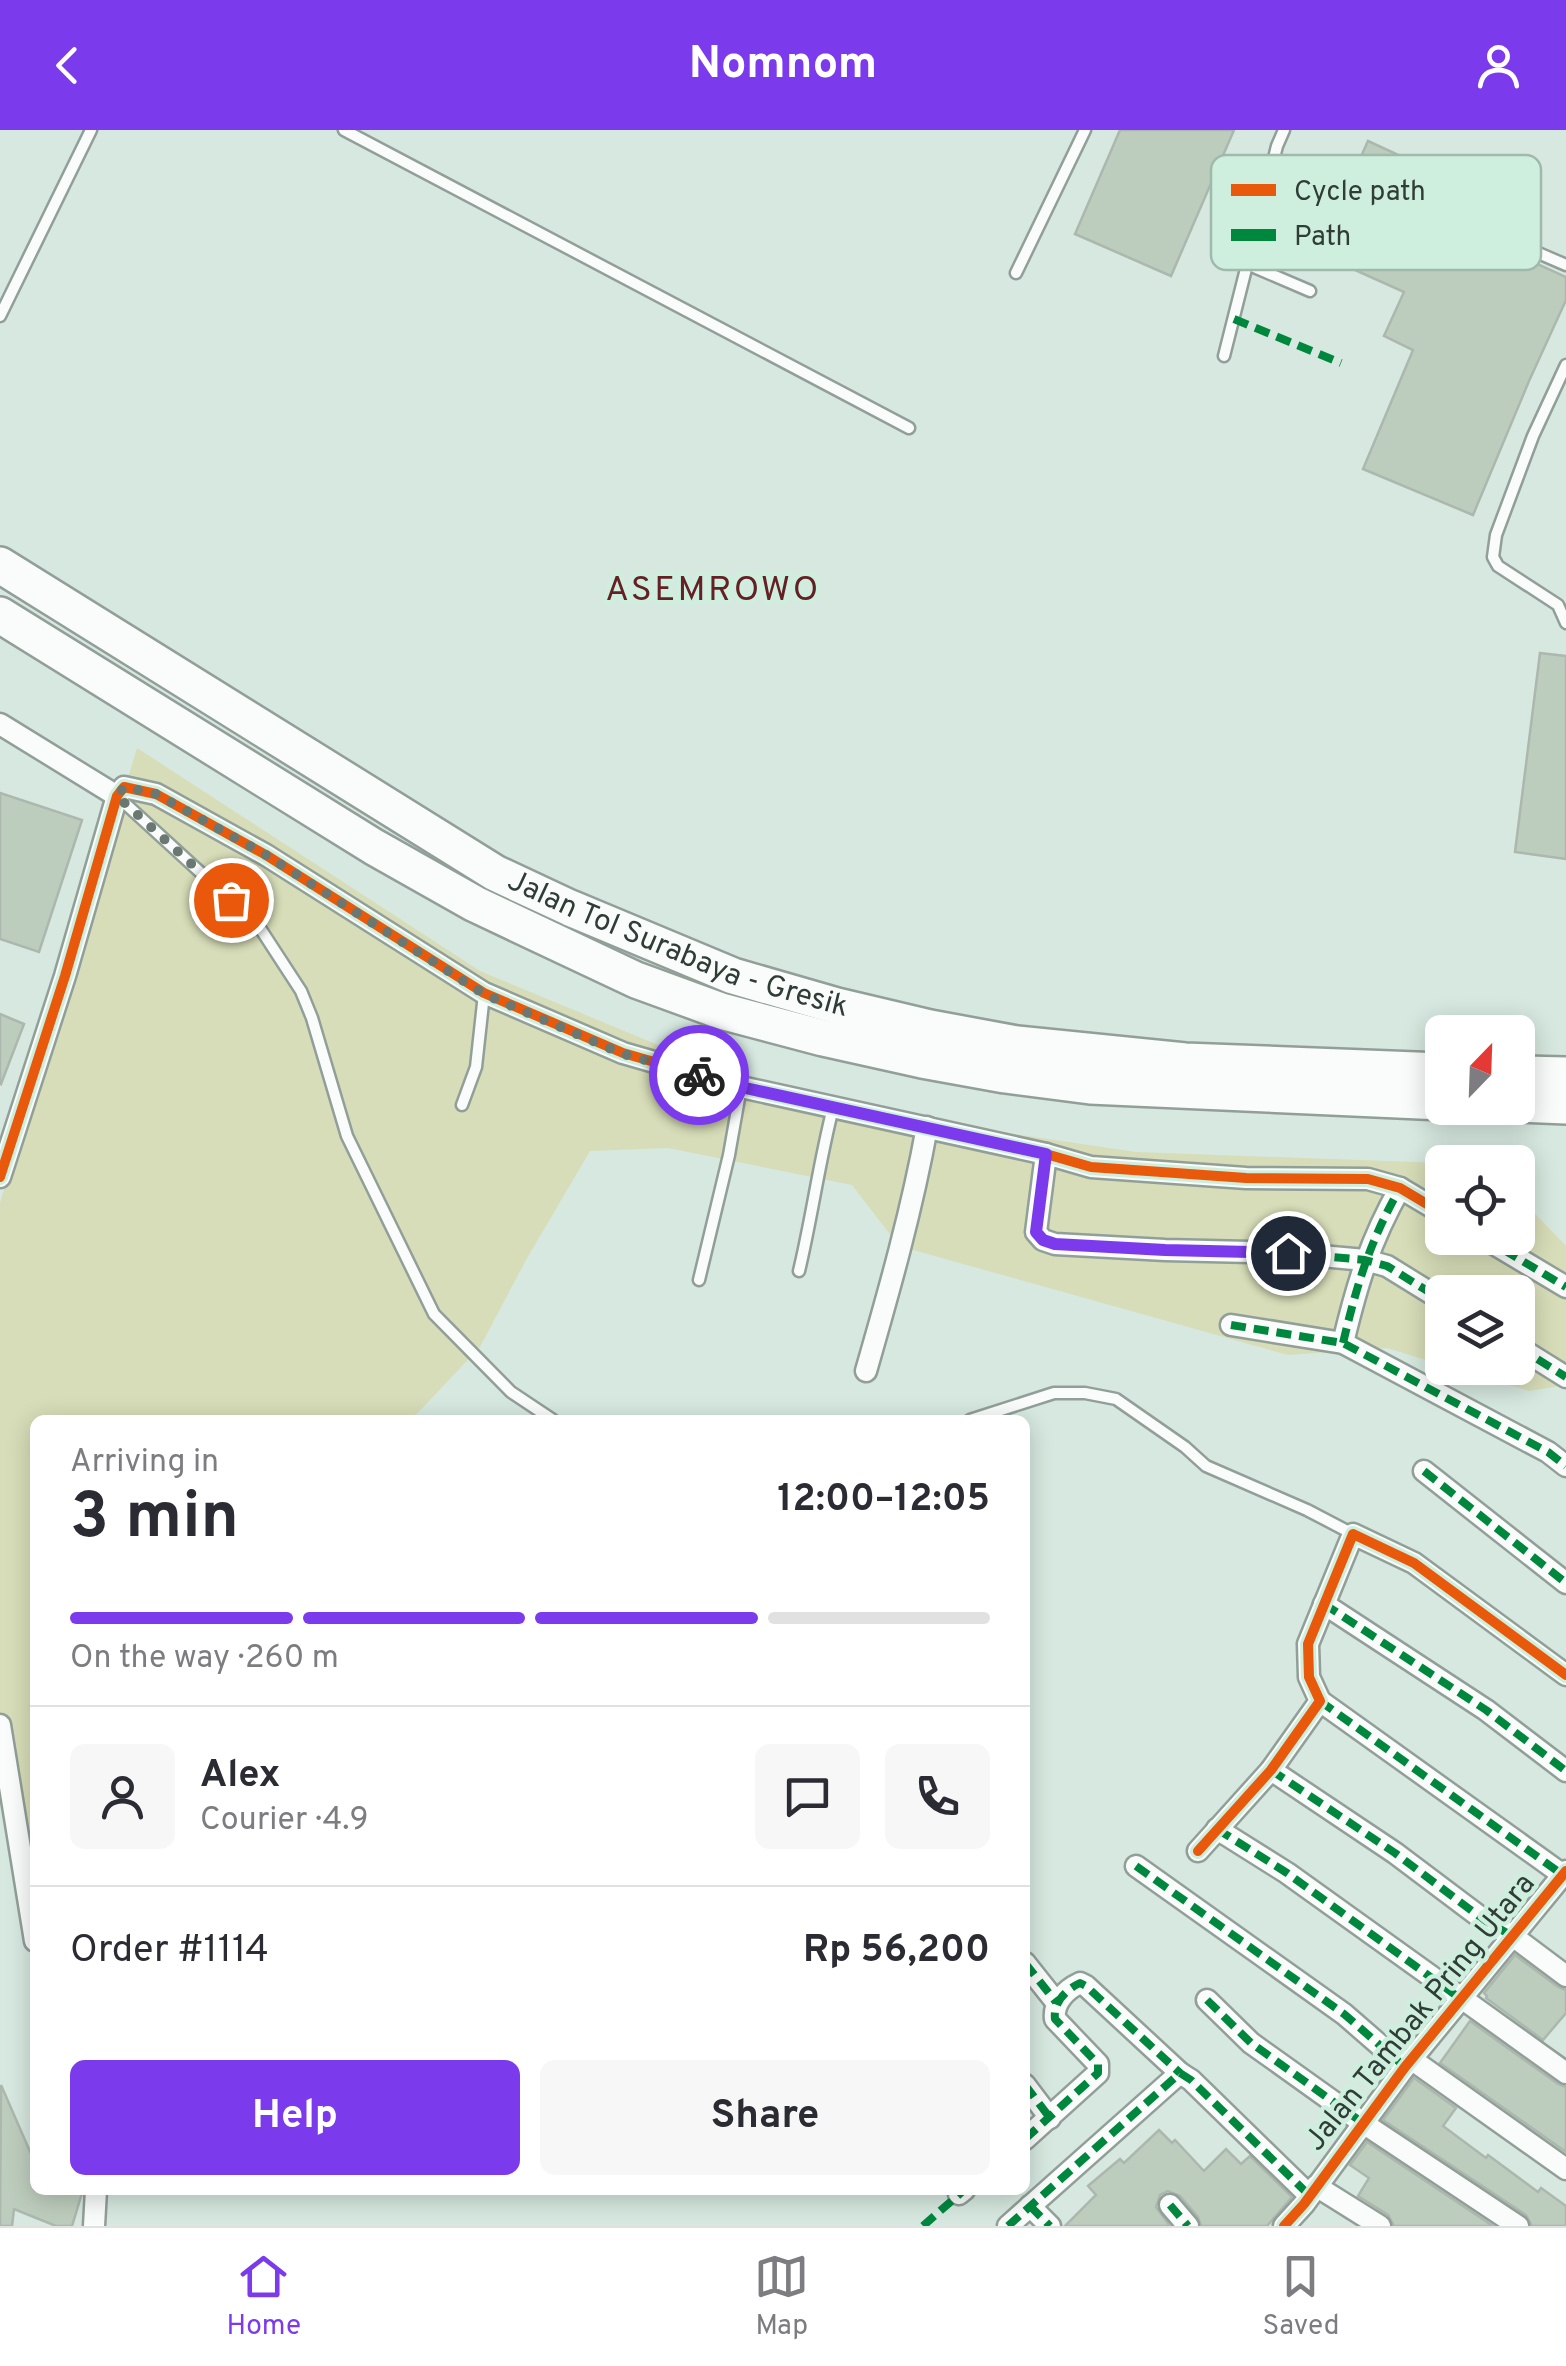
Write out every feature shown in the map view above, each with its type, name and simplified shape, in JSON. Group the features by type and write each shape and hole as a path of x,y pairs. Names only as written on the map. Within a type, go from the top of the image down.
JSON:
{"highway":[{"name":"Jalan Tol Surabaya - Gresik","path":"0,565 495,872 733,976 874,1015 1018,1044 1185,1061 1425,1070"},
{"name":"Jalan Tol Surabaya - Gresik","path":"0,615 475,904 621,973 721,1011 823,1038 1005,1076 1073,1084 1425,1101"},
{"path":"1535,1074 1566,1075"},
{"path":"1535,1105 1566,1106"}],"street":[{"path":"0,724 117,796"},
{"path":"0,1177 117,796 124,787 156,794 266,855 484,994 623,1054 741,1087 1091,1167 1263,1178 1368,1179 1400,1188 1425,1203"},
{"path":"866,1371 892,1283 926,1128"},
{"path":"1046,1154 1036,1232 1043,1240 1055,1244 1288,1253 1365,1260 1387,1266 1425,1289"},
{"path":"1343,1343 1365,1260 1400,1188"},
{"path":"1512,1255 1566,1287"},
{"path":"1232,1324 1343,1343 1548,1452 1566,1466"},
{"path":"1535,1358 1566,1377"},
{"path":"1424,1471 1566,1583"},
{"path":"1565,1874 1320,1701 1309,1677 1308,1644 1353,1534 1414,1564 1566,1674"},
{"path":"1324,1604 1486,1710 1566,1771"},
{"path":"1198,1851 1271,1770 1320,1701"},
{"path":"0,1725 30,1910"},
{"path":"1271,1770 1566,1976"},
{"path":"1217,1828 1287,1873 1566,2073"},
{"path":"1136,1866 1408,2063 1566,2170"},
{"name":"Jalan Tambak Pring Utara","path":"1284,2226 1408,2063 1565,1874"},
{"path":"1030,1969 1056,2002"},
{"path":"1030,2135 1100,2068 1055,2020 1056,2002 1080,1983 1312,2190 1380,2226"},
{"path":"1206,2000 1252,2042 1363,2123 1518,2226"},
{"path":"1008,2226 1180,2073"},
{"path":"1030,2092 1050,2118"},
{"path":"94,2226 96,2195"},
{"path":"1170,2205 1188,2226"},
{"path":"1030,2206 1050,2226"}],"lane":[{"path":"0,316 91,130"},
{"path":"344,130 910,428"},
{"path":"1275,155 1284,130"},
{"path":"1016,273 1080,132"},
{"path":"1541,254 1566,265"},
{"path":"1224,356 1246,270"},
{"path":"1261,270 1310,292"},
{"path":"1566,365 1533,436 1496,535 1493,557 1498,566 1558,605 1566,623"},
{"path":"117,796 258,925 302,991 347,1136 434,1314 511,1392 546,1415"},
{"path":"462,1105 476,1067 484,994"},
{"path":"699,1280 741,1087"},
{"path":"799,1271 833,1107"},
{"path":"986,1415 1054,1393 1116,1398 1186,1447 1206,1466 1353,1534"}],"green space":[{"path":"137,748 480,971 718,1070 913,1119 1136,1152 1425,1162 1425,1255 1535,1255 1535,1214 1566,1246 1566,1385 1529,1391 1509,1385 1535,1385 1535,1275 1425,1275 1425,1360 1387,1348 1288,1355 899,1246 852,1185 668,1148 590,1151 480,1347 416,1415 30,1415 30,1926 0,1717 0,1203"}],"building":[{"path":"1120,130 1234,130 1223,155 1211,155 1211,183 1171,276 1075,234"},
{"path":"1368,141 1399,155 1362,155"},
{"path":"1541,266 1566,277 1566,300 1473,515 1363,469 1413,350 1384,336 1404,292 1355,270 1541,270"},
{"path":"1540,653 1566,656 1566,859 1515,852"},
{"path":"0,793 82,820 39,952 0,939"},
{"path":"0,1014 24,1024 1,1084 0,1083"},
{"path":"1515,1955 1566,1990 1566,2013 1543,2040 1484,1993"},
{"path":"1470,2021 1566,2087 1566,2152 1440,2063"},
{"path":"1414,2078 1456,2108 1443,2126 1538,2192 1541,2188 1566,2206 1566,2226 1532,2226 1526,2215 1383,2120"},
{"path":"1,2085 30,2152 30,2195 81,2195 72,2226 56,2226 14,2209 12,2226 0,2226"},
{"path":"1159,2130 1172,2143 1175,2140 1204,2171 1226,2149 1241,2164 1250,2156 1292,2197 1267,2226 1201,2226 1180,2196 1168,2191 1160,2195 1156,2207 1170,2226 1065,2226 1096,2195 1088,2186 1120,2159 1124,2163"},
{"path":"1367,2142 1493,2226 1394,2226 1388,2215 1358,2196 1369,2178 1350,2165"}],"marked path":[{"path":"1234,319 1341,363"},
{"path":"1055,1156 1046,1154 1036,1232 1043,1240 1055,1244 1288,1253 1365,1260 1387,1266 1425,1289"},
{"path":"1343,1343 1366,1263 1400,1188"},
{"path":"1512,1255 1566,1287"},
{"path":"1231,1325 1343,1343 1548,1452 1566,1466"},
{"path":"1535,1358 1566,1377"},
{"path":"1424,1471 1566,1583"},
{"path":"1324,1604 1486,1710 1566,1771"},
{"path":"1320,1701 1563,1875"},
{"path":"1271,1770 1514,1937"},
{"path":"1217,1829 1287,1873 1461,1999"},
{"path":"1136,1866 1344,2014 1405,2067"},
{"path":"1030,1969 1056,2002"},
{"path":"1030,2134 1098,2073 1098,2064 1055,2019 1061,1998 1080,1983 1180,2073"},
{"path":"1207,2000 1251,2043 1363,2123"},
{"path":"1008,2226 1180,2073 1309,2195"},
{"path":"1030,2092 1050,2118"},
{"path":"923,2226 958,2195"},
{"path":"1170,2205 1188,2226"},
{"path":"1030,2206 1050,2226"}],"cycle path":[{"path":"0,1177 65,976 117,796 124,787 156,794 266,855 484,993 623,1053 741,1087 1091,1167 1246,1178 1368,1179 1400,1188 1425,1203"},
{"path":"1198,1851 1271,1770 1320,1701 1309,1677 1308,1644 1353,1534 1414,1563 1566,1675"},
{"path":"1284,2226 1405,2067 1566,1871"}],"way so far":[{"path":"231,900 117,796 124,787 156,794 266,855 484,994 623,1054 699,1075"}],"district":[{"name":"ASEMROWO","path":"713,591"}],"route":[{"path":"699,1075 1046,1154 1036,1232 1043,1240 1055,1244 1288,1253"}]}
